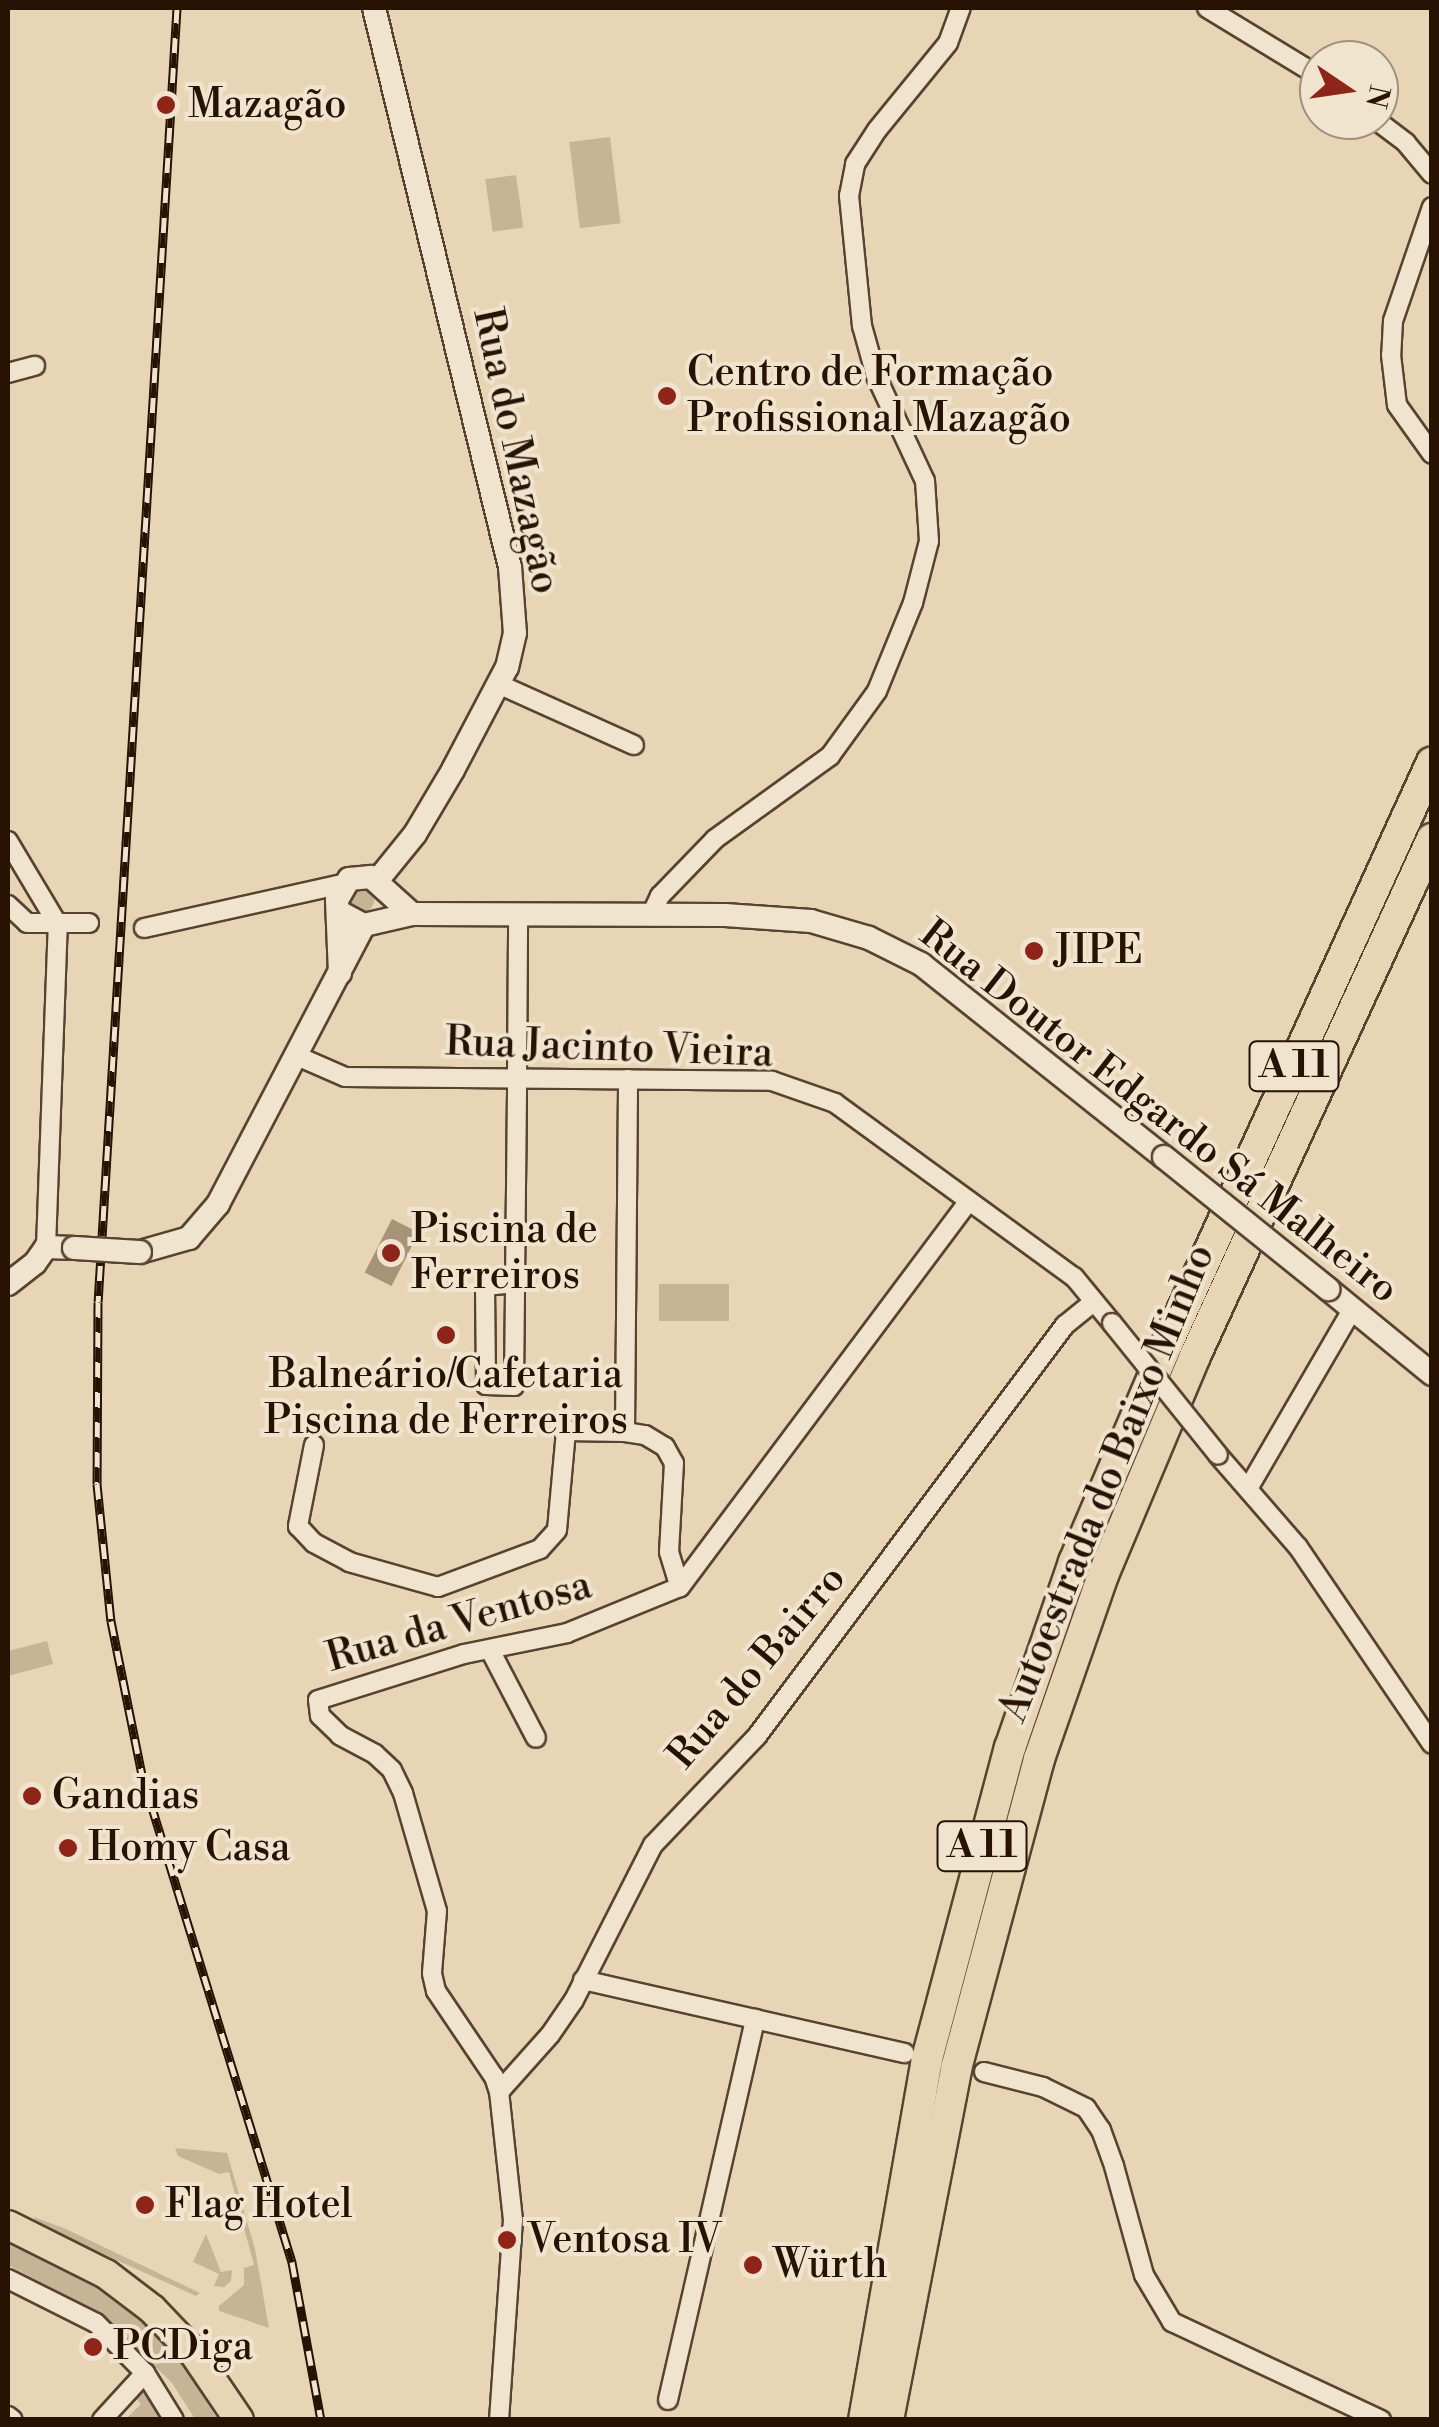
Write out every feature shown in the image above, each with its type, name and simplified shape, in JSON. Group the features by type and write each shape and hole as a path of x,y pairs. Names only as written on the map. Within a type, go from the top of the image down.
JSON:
{"highway":[{"name":"Autoestrada do Baixo Minho","path":"893,2241 927,2060 961,1918 1010,1748 1074,1562 1167,1344 1432,762"},
{"name":"Autoestrada do Baixo Minho","path":"888,2420 956,2068 1039,1758 1103,1575 1195,1356 1432,839"},
{"name":"A 11","path":"855,2420 893,2241"},
{"path":"864,2420 893,2241"}],"main road":[{"path":"8,2224 106,2274 152,2309 194,2352 239,2420"}],"street":[{"name":"Rua do Mazagão","path":"374,8 510,567 515,633 498,684 415,834 381,886"},
{"path":"652,913 660,896 715,839 830,756 876,691 913,603 929,540 925,481 870,354 862,326 849,196 855,164 877,130 948,43 960,8"},
{"path":"1207,8 1299,64"},
{"path":"1399,138 1432,174"},
{"path":"1432,208 1393,321 1390,355 1397,405 1432,454"},
{"path":"8,373 34,366"},
{"path":"498,684 634,744"},
{"path":"8,841 58,925 46,1248 35,1264 8,1284"},
{"path":"144,928 343,884 364,875 412,914"},
{"path":"340,976 341,913 337,900 343,884"},
{"path":"46,1248 140,1252 189,1238 218,1204 370,922 385,907 381,886"},
{"path":"8,905 27,924 90,923"},
{"path":"341,913 370,922"},
{"name":"Rua Doutor Edgardo Sá Malheiro","path":"370,922 412,914 652,913 811,921 868,938 921,964 1432,1374"},
{"path":"515,1283 485,1286 486,1385 514,1386 517,1078 518,915"},
{"name":"Rua Jacinto Vieira","path":"297,1056 345,1077 772,1080 834,1103 1074,1277 1298,1547 1430,1738"},
{"path":"625,1432 628,1079"},
{"path":"680,1586 969,1201"},
{"name":"Rua do Bairro","path":"499,2092 550,2035 584,1980 653,1845 757,1736 1065,1326 1093,1302"},
{"path":"1250,1486 1352,1310"},
{"path":"314,1444 298,1526 314,1543 350,1562 438,1587 540,1550 558,1530 566,1432 645,1436 665,1447 674,1463 669,1552 680,1586"},
{"name":"Rua da Ventosa","path":"499,2420 512,2220 499,2092 494,2077 436,1991 432,1973 437,1912 392,1770 375,1754 340,1734 317,1708 326,1694 464,1654 567,1633 680,1586"},
{"path":"490,1650 536,1738"},
{"path":"584,1980 905,2053"},
{"path":"668,2400 756,2020"},
{"path":"984,2072 1043,2087 1086,2108 1102,2130 1144,2275 1172,2322 1381,2420"},
{"path":"8,2280 96,2323 145,2373 174,2420"},
{"path":"102,2420 145,2373"}],"shaded area":[{"path":"610,137 621,223 580,228 569,142"},
{"path":"516,175 523,227 493,232 485,179"},
{"path":"362,888 371,891 371,909 362,912 353,909 350,900 353,891"},
{"name":"Piscina de Ferreiros","path":"392,1219 419,1233 391,1286 365,1272"},
{"path":"659,1284 729,1284 729,1321 659,1321"},
{"path":"47,1641 53,1664 8,1676 8,1651"},
{"path":"175,2148 227,2153 255,2249 269,2328 219,2311 219,2306 244,2285 244,2268 254,2265 229,2172 219,2174 178,2156"},
{"path":"34,2217 200,2293 196,2296 35,2223"},
{"path":"206,2234 221,2272 232,2270 231,2281 224,2287 214,2286 219,2274 193,2262"},
{"path":"8,2243 109,2294 151,2329 185,2368 217,2419 195,2419 172,2383 101,2314 8,2265"},
{"path":"142,2390 161,2419 126,2419 141,2404 135,2397"}],"railway":[{"path":"177,8 98,1302 97,1484 111,1621 142,1775 292,2262 321,2420"}],"place":[{"name":"Mazagão","path":"166,105"},
{"name":"Centro de Formação Profissional Mazagão","path":"667,396"},
{"name":"JIPE","path":"1034,951"},
{"name":"Piscina de Ferreiros","path":"391,1253"},
{"name":"Balneário/Cafetaria Piscina de Ferreiros","path":"446,1335"},
{"name":"Gandias","path":"32,1796"},
{"name":"Homy Casa","path":"68,1848"},
{"name":"Flag Hotel","path":"145,2205"},
{"name":"Ventosa IV","path":"507,2240"},
{"name":"Würth","path":"753,2265"},
{"name":"PCDiga","path":"93,2347"}]}
